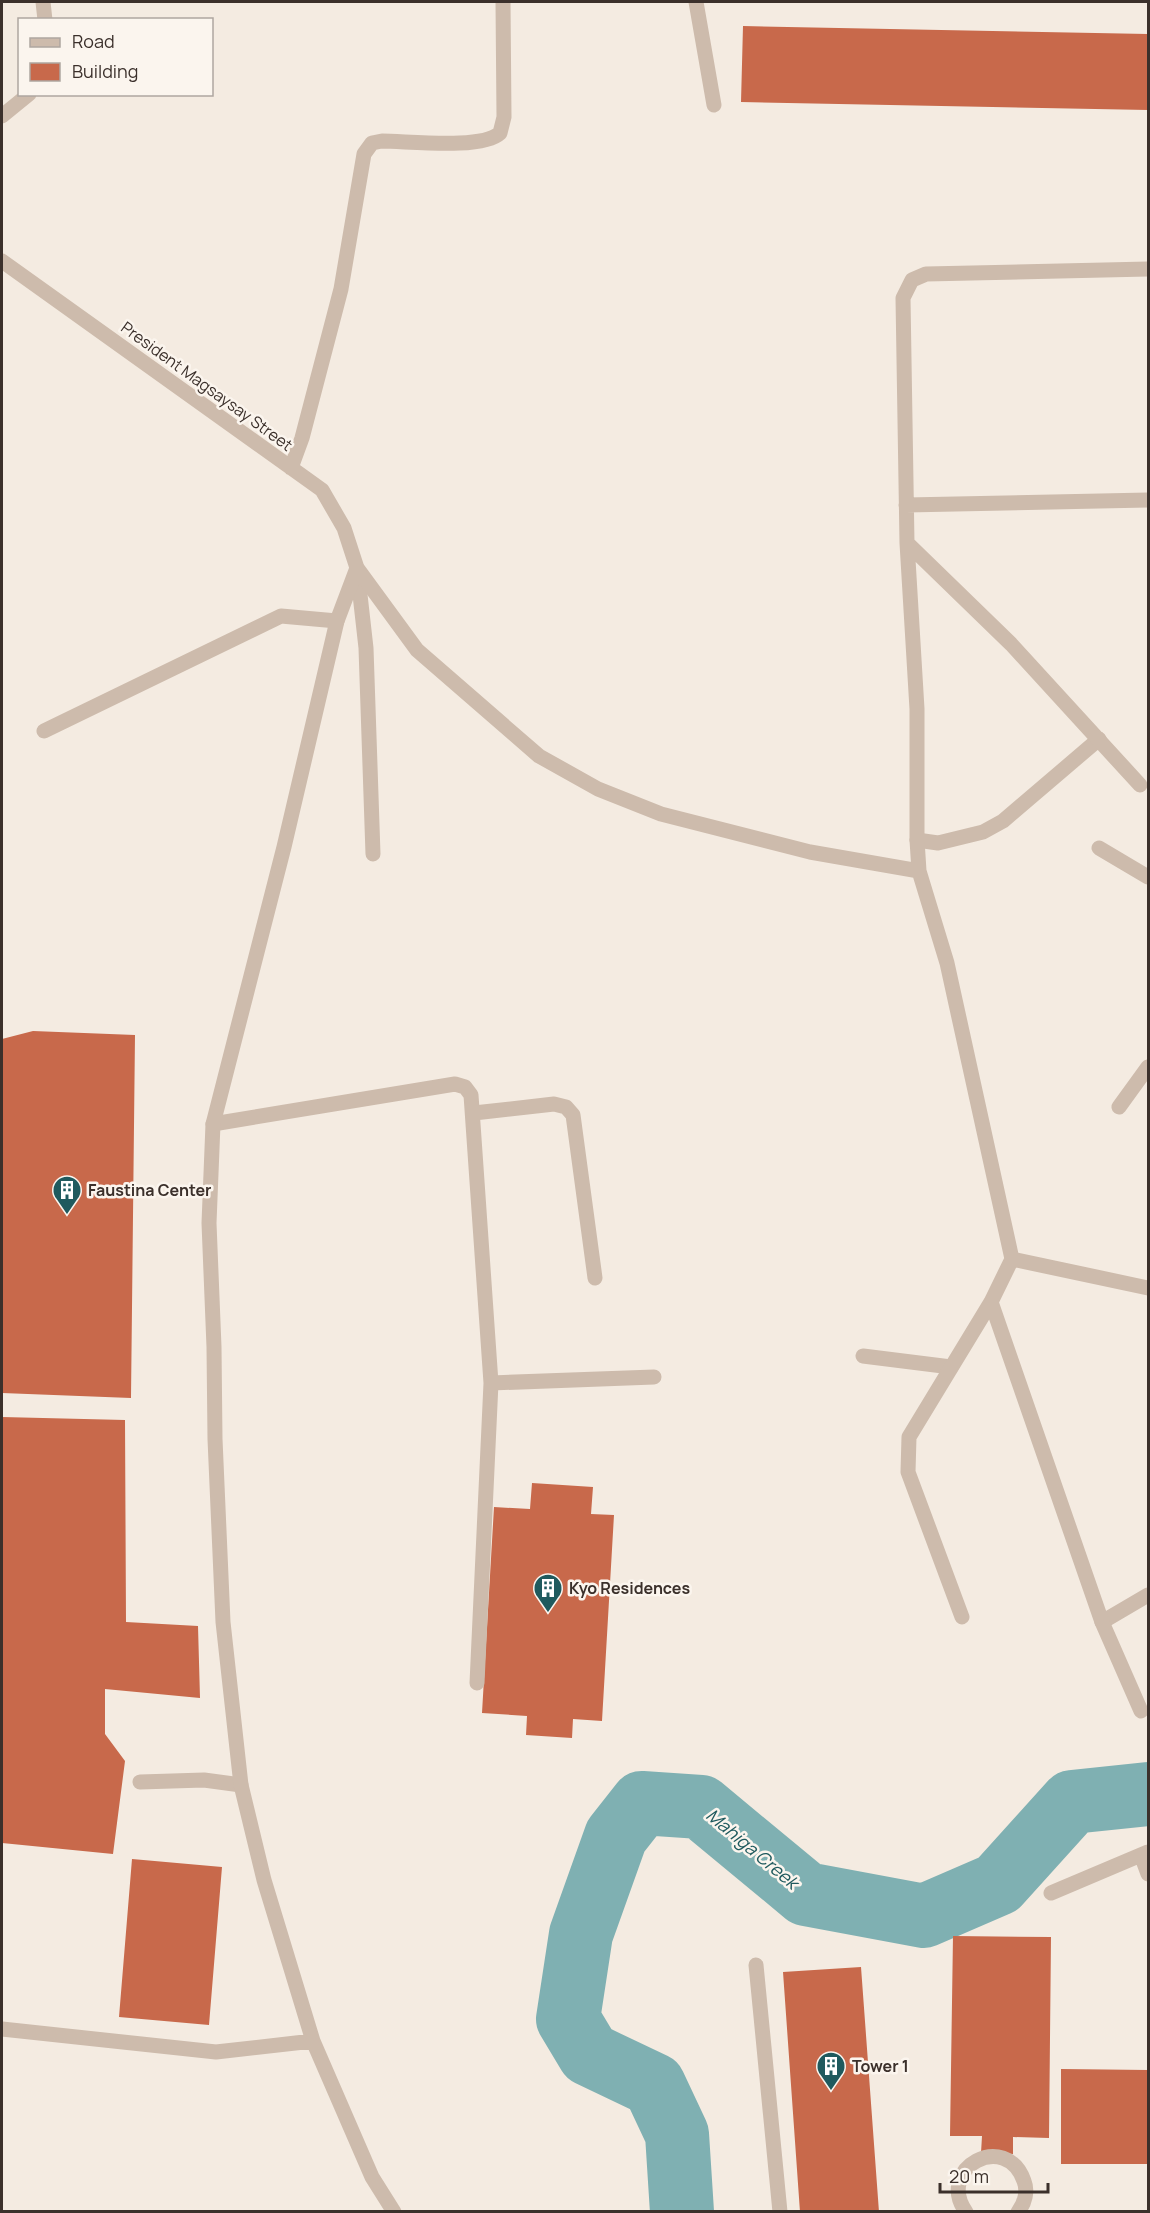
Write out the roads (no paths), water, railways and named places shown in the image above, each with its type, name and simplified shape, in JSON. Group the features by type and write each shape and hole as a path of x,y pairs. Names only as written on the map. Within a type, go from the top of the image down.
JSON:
{"street":[{"path":"43,2 45,18"},
{"path":"291,468 302,438 342,289 364,153 372,143 382,141 472,143 494,138 500,133 504,117 503,2"},
{"path":"696,2 714,105"},
{"path":"2,116 27,96"},
{"name":"President Magsaysay Street","path":"2,261 322,490 344,528 357,568"},
{"path":"962,1617 908,1472 909,1437 992,1302 1012,1259 947,963 919,871 917,709 907,543 903,297 912,280 927,274 1149,269"},
{"path":"906,505 1149,500"},
{"path":"907,543 1011,644 1140,785"},
{"path":"357,568 337,621 284,847 213,1124 209,1223 223,1622 240,1785 264,1880 313,2041 372,2177 394,2211"},
{"path":"357,568 366,648 374,854"},
{"path":"357,568 417,650 539,756 598,789 661,814 684,820 810,852 919,871"},
{"path":"44,731 281,616 337,621"},
{"path":"917,840 938,843 983,832 1003,821 1099,739"},
{"path":"1099,848 1149,877"},
{"path":"1119,1107 1149,1067"},
{"path":"213,1124 455,1084 465,1087 471,1095 491,1383 477,1683"},
{"path":"474,1113 554,1104 566,1107 573,1115 595,1278"},
{"path":"1012,1259 1149,1288"},
{"path":"992,1302 1102,1622 1141,1711"},
{"path":"862,1356 951,1367"},
{"path":"491,1383 654,1377"},
{"path":"1102,1622 1149,1595"},
{"path":"140,1782 204,1780 240,1785"},
{"path":"1051,1893 1145,1853 1149,1874"},
{"path":"756,1965 780,2211"},
{"path":"2,2029 216,2052 313,2041"},
{"path":"966,2211 958,2193 961,2176 972,2162 989,2156 1007,2159 1020,2170 1026,2187 1023,2205 1018,2211"}],"waterway":[{"name":"Mahiga Creek","path":"682,2212 677,2134 654,2085 589,2054 568,2019 581,1934 616,1836 642,1803 701,1807 806,1894 924,1916 998,1884 1072,1802 1148,1794"}],"place":[{"name":"Faustina Center","path":"67,1216"},
{"name":"Kyo Residences","path":"548,1614"},
{"name":"Tower 1","path":"831,2092"}]}
